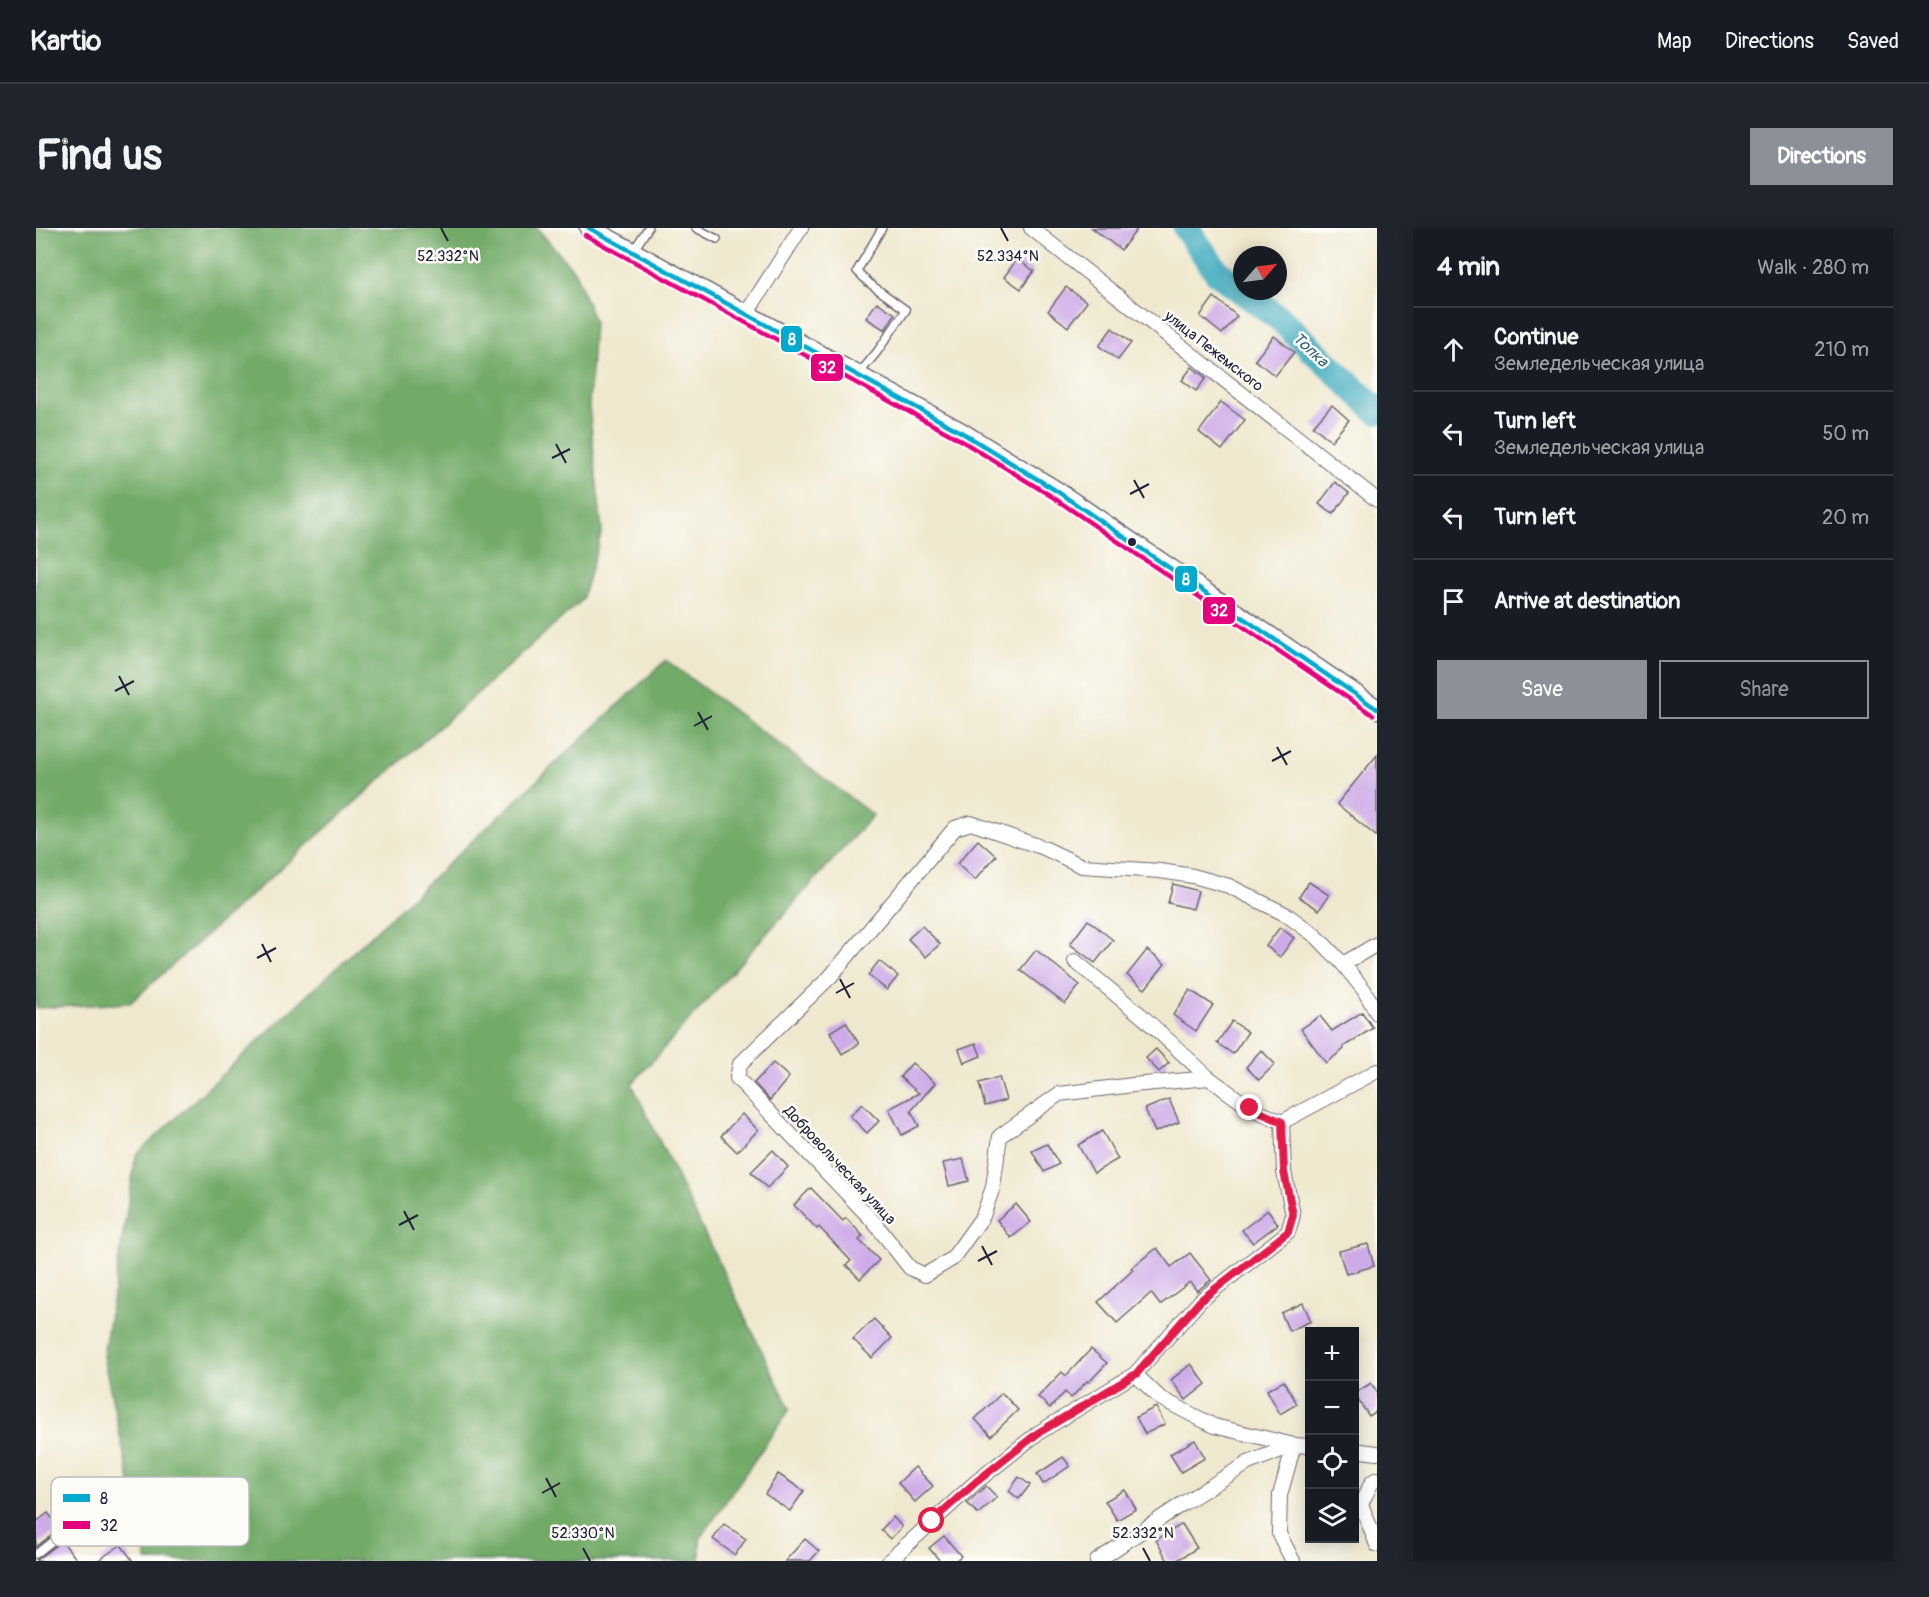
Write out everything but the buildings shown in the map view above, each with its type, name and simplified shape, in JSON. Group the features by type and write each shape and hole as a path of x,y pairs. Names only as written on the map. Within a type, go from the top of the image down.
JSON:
{"street":[{"path":"589,228 609,233 633,252 962,432 1055,490 1377,708"},
{"path":"746,314 801,228"},
{"name":"улица Пежемского","path":"1031,228 1377,500"},
{"name":"Добровольческая улица","path":"1209,1078 1133,1084 1059,1095 1000,1136 993,1187 983,1216 952,1260 924,1275 909,1268 873,1221 737,1078 740,1064 830,977 955,828 971,823 1044,848 1082,866 1160,871 1192,876 1229,886 1287,915 1317,937 1343,964"},
{"path":"1377,944 1343,964 1364,990 1377,1013"},
{"path":"1075,961 1143,1017 1209,1078 1250,1108 1282,1122"},
{"path":"1282,1122 1377,1071"},
{"path":"889,1561 976,1482 1038,1433 1136,1374 1201,1300 1288,1232 1293,1215 1284,1172 1282,1122"},
{"path":"1136,1374 1161,1398 1214,1426 1305,1446"},
{"path":"1096,1561 1248,1463 1294,1445"},
{"path":"1293,1561 1280,1533 1280,1495 1294,1445"},
{"path":"1359,1451 1377,1453"},
{"path":"1377,1479 1372,1482 1361,1504 1377,1545"}],"lane":[{"path":"633,252 648,228"},
{"path":"696,228 717,239"},
{"path":"858,375 906,310 856,271 882,228"},
{"path":"36,1554 51,1542"}],"green space":[{"path":"36,228 537,228 575,272 594,321 589,406 602,531 582,600 130,1003 36,1008"},
{"path":"666,660 873,815 632,1084 790,1409 700,1539 700,1561 147,1561 144,1546 249,1546 249,1477 129,1477 103,1356 136,1155"}],"waterway":[{"name":"Топка","path":"1186,228 1217,272 1233,284"},
{"name":"Топка","path":"1254,300 1280,319 1377,411"}],"transit line":[{"name":"8","path":"589,228 961,432 1055,490 1377,709"},
{"name":"32","path":"585,235 957,438 1051,496 1373,715"}],"route":[{"path":"932,1521 976,1482 1038,1433 1136,1374 1201,1300 1288,1232 1293,1215 1284,1172 1282,1122 1250,1108"}]}
